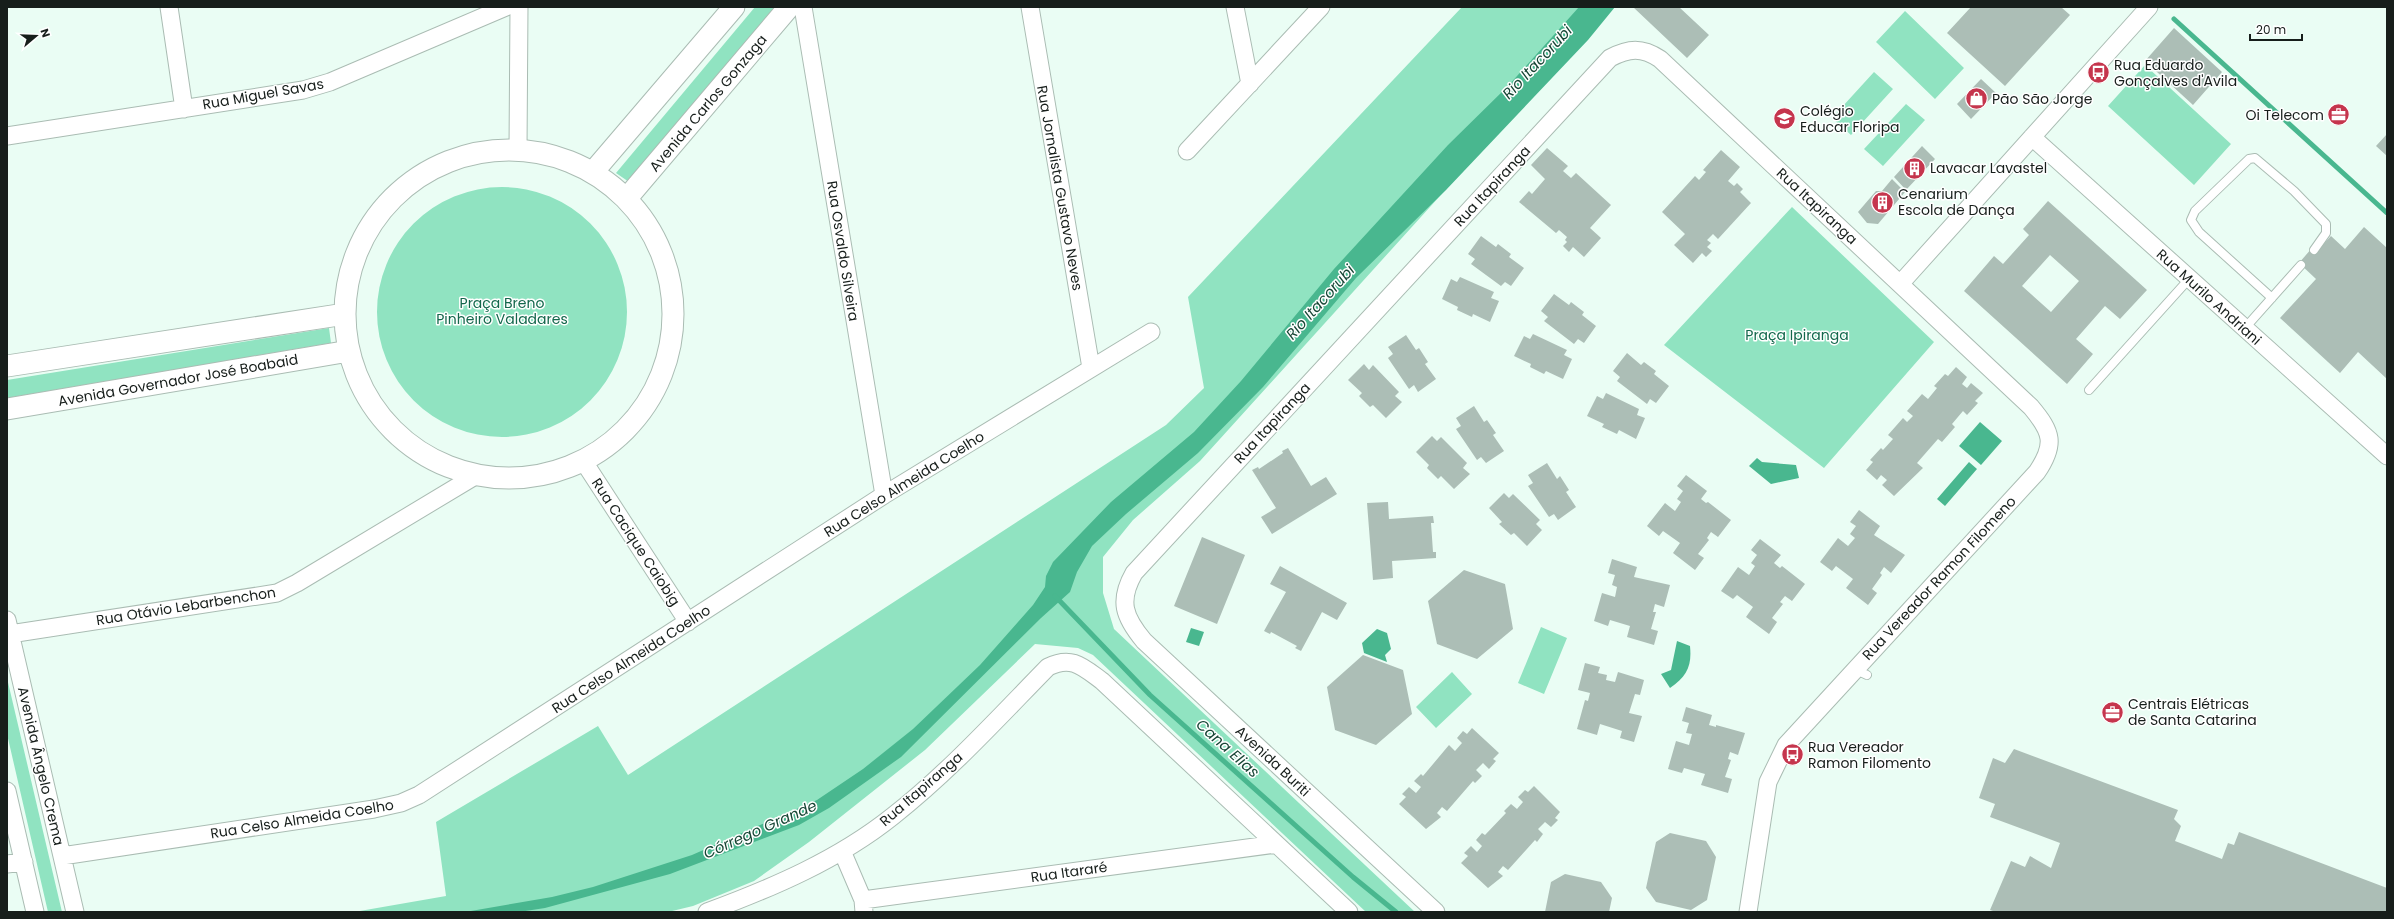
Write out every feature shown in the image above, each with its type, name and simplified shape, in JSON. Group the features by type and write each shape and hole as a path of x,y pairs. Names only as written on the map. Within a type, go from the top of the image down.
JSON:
{"street":[{"path":"169,7 184,108"},
{"name":"Rua Miguel Savas","path":"7,136 303,90 330,82 506,7"},
{"path":"518,149 519,7"},
{"path":"593,172 734,7"},
{"name":"Avenida Carlos Gonzaga","path":"627,198 789,7"},
{"name":"Rua Osvaldo Silveira","path":"803,7 884,495"},
{"name":"Rua Jornalista Gustavo Neves","path":"1030,7 1091,368"},
{"path":"1235,7 1250,84"},
{"path":"1187,151 1321,7"},
{"path":"1900,284 2149,7"},
{"name":"Rua Itapiranga","path":"1124,601 1126,587 1134,572 1610,58 1623,51 1635,48 1648,51 1660,59 1900,284"},
{"name":"Rua Murilo Andriani","path":"2032,137 2189,280 2245,328 2387,456"},
{"path":"518,149 557,156 593,172 627,198 653,234 670,275 674,319 667,363 649,403 621,437 584,462 549,475 519,479 475,476 440,464 408,444 382,418 362,386 349,351 345,314 348,281 358,249 374,219 396,194 422,174 452,159 485,151 518,149"},
{"name":"Rua Vereador Ramon Filomeno","path":"1748,912 1768,782 1776,762 1786,745 1800,728 1861,672 2037,472 2048,455 2050,438 2044,422 1900,284"},
{"path":"7,366 345,314"},
{"name":"Rua Celso Almeida Coelho","path":"62,856 374,809 401,803 419,795 884,495 1151,332"},
{"name":"Avenida Governador José Boabaid","path":"7,409 349,351"},
{"name":"Rua Cacique Caiobig","path":"584,462 688,622"},
{"name":"Rua Otávio Lebarbenchon","path":"9,627 277,593 298,583 475,476"},
{"name":"Avenida Buriti","path":"1124,601 1127,615 1134,628 1144,641 1436,912"},
{"name":"Avenida Ângelo Crema","path":"9,627 75,912"},
{"name":"Rua Itapiranga","path":"707,912 752,895 842,851 892,817 951,766 1048,667 1059,662 1070,661 1084,668 1102,681 1276,844"},
{"path":"7,791 15,863 35,912"},
{"path":"1276,844 1349,912"},
{"name":"Rua Itararé","path":"864,906 1276,844"},
{"path":"842,851 864,906"}],"lane":[{"path":"2272,298 2198,232 2191,220 2195,211 2250,159 2255,158 2294,190 2326,224 2326,233 2314,250"},
{"path":"2245,328 2301,265"},
{"path":"2089,390 2189,280"}],"green space":[{"path":"755,7 775,7 629,182 616,173"},
{"path":"1462,7 1611,7 1200,461 1133,520 1103,557 1103,593 1114,629 1415,912 1366,912 1093,655 1078,648 1035,644 925,750 809,842 754,881 693,906 668,912 354,912 446,896 436,822 598,726 628,775 1166,425 1204,388 1188,297"},
{"path":"1905,11 1964,68 1935,99 1876,42"},
{"path":"2145,65 2231,144 2194,185 2108,106"},
{"path":"1874,72 1893,89 1851,135 1832,118"},
{"path":"1906,104 1925,120 1883,166 1864,149"},
{"name":"Praça Breno Pinheiro Valadares","path":"502,187 526,189 550,196 581,215 599,233 618,264 625,288 627,312 625,336 618,360 599,391 581,409 550,428 526,435 502,437 478,435 454,428 423,409 405,391 386,360 379,336 377,312 379,288 386,264 405,233 423,215 454,196 478,189"},
{"name":"Praça Ipiranga","path":"1792,207 1934,342 1824,468 1664,345"},
{"path":"329,328 331,343 7,398 7,380"},
{"path":"1541,627 1567,638 1544,694 1518,683"},
{"path":"1452,672 1472,694 1436,728 1416,707"},
{"path":"7,678 62,912 48,912 7,734"}],"water":[{"path":"1579,7 1615,7 1588,40 1446,190 1356,278 1263,387 1198,453 1126,514 1092,546 1077,572 1070,592 1041,618 901,757 829,808 799,825 670,874 545,908 519,912 465,912 552,897 593,887 692,855 817,800 863,769 913,729 980,665 1033,605 1045,587 1046,576 1053,562 1111,502 1194,432 1241,381 1334,269 1448,145 1508,86"},
{"path":"1980,422 2002,441 1981,465 1959,446"},
{"path":"1757,458 1762,462 1796,465 1799,478 1771,484 1749,466"},
{"path":"1969,462 1977,469 1945,506 1937,499"},
{"path":"1191,628 1204,632 1199,646 1186,642"},
{"path":"1377,629 1387,633 1391,649 1385,655 1387,662 1364,653 1362,643"},
{"path":"1677,641 1690,646 1690,659 1684,675 1670,688 1661,674 1671,670"}],"building":[{"path":"1633,7 1679,7 1709,35 1687,58"},
{"path":"1971,7 2061,7 2070,15 2005,86 1947,33"},
{"path":"2174,28 2222,72 2193,105 2145,61"},
{"name":"Pão São Jorge","path":"1981,79 1996,93 1971,119 1957,104"},
{"path":"2387,134 2387,156 2376,146"},
{"name":"Lavacar Lavastel","path":"1922,146 1935,159 1906,190 1894,177"},
{"path":"1547,148 1568,166 1563,171 1571,178 1576,173 1611,205 1590,228 1601,238 1584,257 1573,247 1569,252 1563,246 1567,242 1565,240 1567,237 1559,230 1556,233 1519,202 1529,191 1532,194 1545,179 1531,165"},
{"path":"1721,150 1740,167 1728,181 1734,186 1737,183 1743,189 1740,192 1751,203 1718,239 1713,234 1707,240 1711,243 1707,247 1712,251 1706,257 1702,253 1693,263 1674,245 1685,234 1662,212 1695,176 1699,180 1706,172 1703,170"},
{"name":"Cenarium Escola de Dança","path":"1892,179 1905,192 1878,224 1867,223 1858,212 1876,191 1882,191"},
{"path":"2048,201 2147,290 2120,319 2105,306 2076,339 2093,354 2067,384 1964,291 1994,256 2003,264 2029,235 2023,229","holes":["2050,255 2079,281 2051,312 2022,286"]},
{"path":"2364,227 2387,248 2387,379 2358,352 2340,373 2280,318 2316,279 2299,263 2312,248 2316,252 2331,236 2345,249"},
{"path":"1481,236 1496,247 1498,244 1511,254 1509,257 1524,268 1511,286 1505,282 1501,286 1471,264 1475,259 1468,254"},
{"path":"1460,277 1494,292 1491,298 1499,301 1490,322 1473,314 1472,317 1457,310 1458,307 1442,299 1451,279 1457,282"},
{"path":"1554,294 1569,305 1571,302 1584,312 1582,315 1596,326 1584,343 1578,339 1574,344 1544,321 1548,317 1541,311"},
{"path":"1533,334 1567,350 1564,355 1572,359 1563,379 1546,371 1544,374 1530,367 1531,364 1514,356 1524,336 1530,339"},
{"path":"1406,335 1416,350 1419,348 1428,362 1425,364 1436,379 1418,392 1414,385 1409,389 1388,358 1393,354 1388,347"},
{"path":"1627,353 1641,365 1644,362 1656,371 1654,374 1669,386 1656,403 1650,399 1647,404 1617,381 1620,377 1613,371"},
{"path":"1364,364 1369,370 1373,365 1399,392 1395,396 1402,402 1386,418 1373,405 1370,407 1359,396 1362,393 1348,380"},
{"path":"1956,367 1967,377 1962,384 1967,388 1971,383 1983,393 1975,401 1978,403 1967,415 1963,411 1952,424 1955,427 1942,442 1938,439 1917,463 1923,468 1894,496 1882,485 1887,480 1881,475 1877,480 1866,470 1873,462 1870,460 1881,448 1883,450 1893,439 1888,435 1903,418 1907,422 1913,416 1907,411 1922,394 1928,399 1937,388 1934,386 1945,374 1948,376"},
{"path":"1606,393 1639,409 1637,415 1645,418 1636,439 1619,430 1617,434 1602,427 1604,424 1587,416 1597,396 1603,399"},
{"path":"1474,406 1484,422 1487,420 1496,433 1493,435 1504,451 1486,463 1481,457 1477,460 1456,429 1461,426 1456,418"},
{"path":"1432,436 1437,441 1441,437 1467,463 1463,468 1470,474 1454,489 1441,476 1438,479 1427,468 1429,465 1416,452"},
{"path":"1288,448 1311,486 1326,477 1337,494 1272,534 1261,517 1276,508 1252,470 1258,467 1259,469"},
{"path":"1547,463 1557,479 1560,476 1569,490 1566,492 1576,507 1558,520 1554,514 1549,517 1528,486 1533,483 1528,475"},
{"path":"1686,475 1707,491 1701,499 1706,503 1708,502 1731,520 1718,537 1711,532 1707,538 1709,540 1698,554 1704,558 1695,570 1673,553 1680,543 1663,531 1659,536 1647,526 1665,503 1675,511 1681,502 1677,499 1683,491 1677,486"},
{"path":"1504,493 1509,498 1513,494 1540,520 1536,524 1542,530 1527,546 1514,533 1511,535 1499,524 1502,522 1489,508"},
{"path":"1388,502 1389,519 1433,516 1434,523 1431,523 1433,552 1436,552 1436,558 1392,561 1393,578 1373,580 1367,503"},
{"path":"1859,510 1880,526 1874,535 1905,555 1891,573 1884,567 1880,573 1882,575 1872,589 1877,593 1868,605 1846,588 1853,579 1836,566 1832,571 1820,562 1838,538 1848,546 1855,538 1850,534 1856,526 1850,522"},
{"path":"1202,537 1245,555 1217,624 1174,606"},
{"path":"1760,539 1781,555 1774,563 1780,568 1782,566 1805,584 1792,601 1785,596 1780,602 1783,604 1772,618 1777,622 1769,634 1746,617 1753,607 1737,595 1733,599 1721,591 1738,567 1749,575 1755,566 1751,563 1757,555 1751,550"},
{"path":"1612,559 1637,567 1634,577 1670,585 1664,607 1655,604 1653,612 1656,612 1651,629 1658,631 1654,645 1627,637 1630,626 1610,620 1608,626 1594,621 1602,593 1615,597 1617,587 1612,585 1615,575 1608,573"},
{"path":"1280,566 1347,603 1337,620 1322,612 1301,651 1295,648 1297,646 1271,632 1270,634 1264,631 1286,592 1270,584"},
{"path":"1464,570 1505,584 1513,629 1477,659 1437,644 1428,601"},
{"path":"1363,655 1403,670 1412,714 1376,745 1335,730 1327,687"},
{"path":"1585,663 1600,667 1598,673 1607,675 1606,680 1615,682 1618,672 1644,680 1640,695 1635,694 1629,713 1642,716 1634,742 1620,738 1622,731 1600,724 1597,735 1577,729 1585,700 1588,701 1590,693 1578,690"},
{"path":"1686,707 1712,715 1709,725 1716,727 1716,725 1745,733 1738,755 1730,752 1728,759 1731,760 1725,777 1732,779 1728,793 1701,785 1705,774 1684,768 1682,773 1668,769 1676,741 1689,745 1692,734 1686,733 1689,723 1682,721"},
{"path":"1472,728 1499,753 1493,759 1496,761 1489,769 1483,763 1476,770 1482,776 1475,783 1473,781 1447,811 1442,807 1437,813 1441,817 1426,829 1399,804 1406,797 1402,794 1409,787 1416,793 1421,787 1414,781 1421,774 1423,776 1449,745 1455,751 1462,743 1457,738 1463,731 1467,734"},
{"path":"2014,749 2178,810 2174,819 2181,826 2175,841 2222,859 2228,843 2234,845 2239,832 2387,888 2387,912 1996,912 1990,910 2011,861 2025,867 2030,856 2051,868 2060,843 1990,817 1995,804 1979,798 1993,758 2005,763"},
{"path":"1534,786 1560,812 1555,818 1558,820 1551,827 1545,822 1538,829 1543,834 1537,842 1535,840 1508,870 1503,866 1498,872 1503,876 1488,888 1461,863 1468,856 1464,853 1471,846 1477,852 1482,846 1476,840 1482,833 1485,835 1506,813 1504,811 1511,804 1517,809 1523,802 1518,797 1525,790 1528,792"},
{"path":"1670,833 1706,841 1716,857 1707,900 1691,910 1656,902 1646,888 1656,842"},
{"path":"1565,874 1601,882 1612,898 1609,912 1545,912 1551,882"}],"waterway":[{"path":"2174,19 2387,213"},
{"name":"Cana Elias","path":"1055,596 1150,695 1353,877 1396,912"}],"place":[{"name":"Rua Eduardo Gonçalves d'Avila","path":"2098,73"},
{"name":"Pão São Jorge","path":"1976,99"},
{"name":"Oi Telecom","path":"2339,115"},
{"name":"Colégio Educar Floripa","path":"1785,119"},
{"name":"Lavacar Lavastel","path":"1914,168"},
{"name":"Cenarium Escola de Dança","path":"1882,202"},
{"name":"Centrais Elétricas de Santa Catarina","path":"2112,712"},
{"name":"Rua Vereador Ramon Filomento","path":"1792,755"}],"water label":[{"name":"Rio Itacorubi","path":"1537,62"},
{"name":"Rio Itacorubi","path":"1320,302"},
{"name":"Córrego Grande","path":"760,829"}]}
